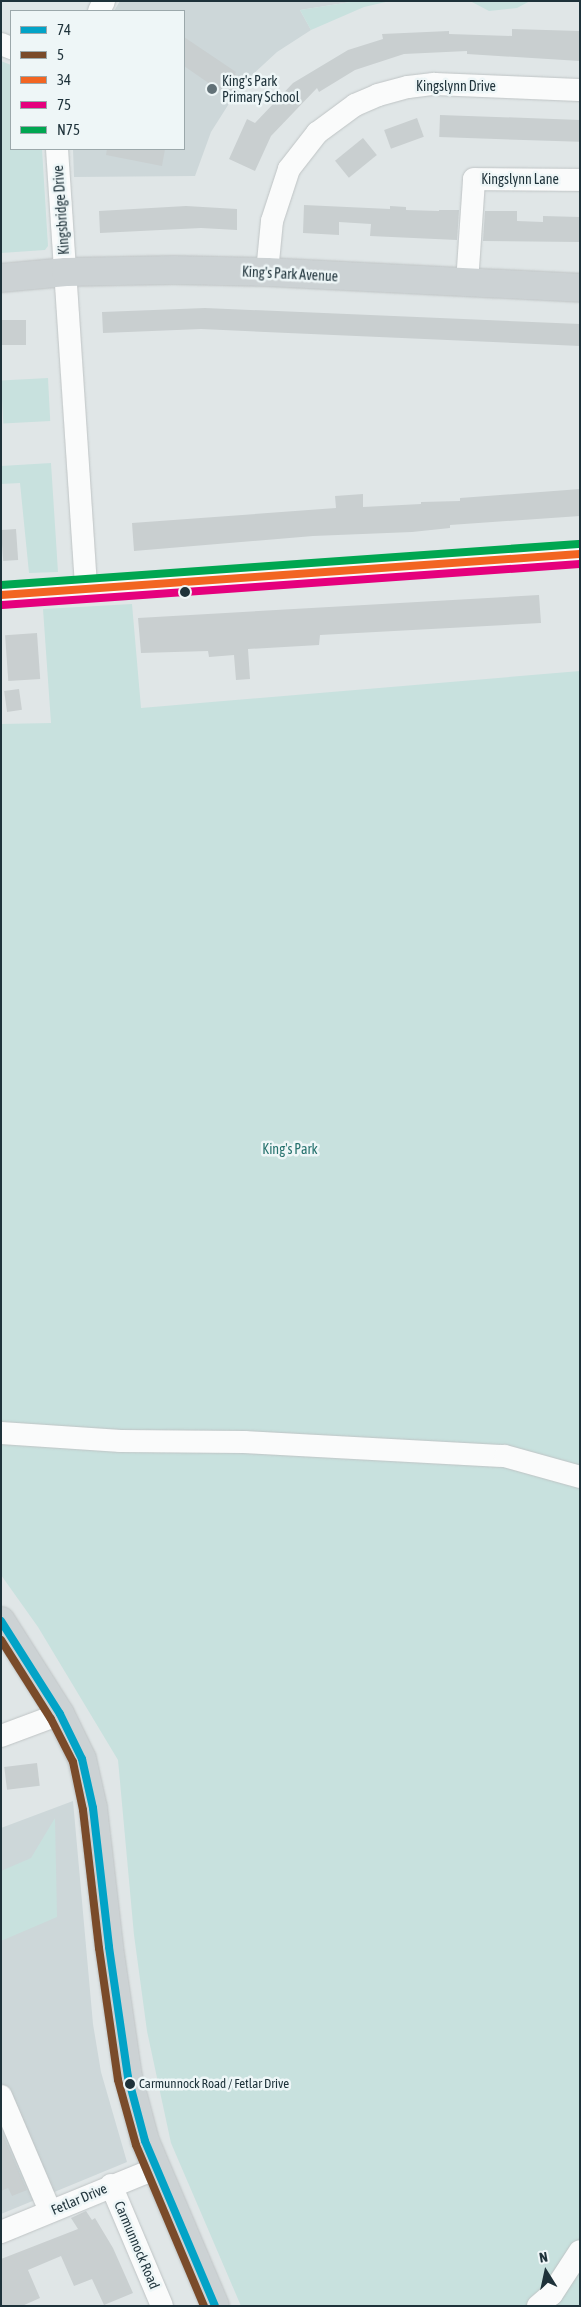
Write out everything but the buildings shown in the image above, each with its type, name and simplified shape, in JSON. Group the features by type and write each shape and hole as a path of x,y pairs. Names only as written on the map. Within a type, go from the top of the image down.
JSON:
{"main road":[{"name":"King's Park Avenue","path":"1,278 66,272 174,270 267,272 580,288"},
{"path":"4,1631 60,1714 82,1759 93,1808 109,1947 128,2076 145,2141 215,2306"}],"street":[{"name":"Kingslynn Drive","path":"267,272 272,221 289,169 317,133 355,105 378,94 408,87 434,84 580,90"},
{"name":"Kingsbridge Drive","path":"57,150 86,589"},
{"name":"Kingslynn Lane","path":"468,283 474,179 580,180"},
{"path":"1,595 580,554"},
{"path":"1,1433 121,1441 244,1442 505,1456 580,1477"},
{"path":"1,1736 60,1714"},
{"path":"1,2096 50,2211"},
{"name":"Fetlar Drive","path":"1,2232 111,2185 157,2168"},
{"name":"Carmunnock Road","path":"111,2185 162,2306"},
{"path":"538,2306 552,2294 580,2251"}],"shaded area":[{"name":"King's Park Primary School","path":"120,1 357,1 300,10 311,30 277,52 252,75 230,102 211,132 195,176 74,177 73,150 185,150 185,10 115,10"},
{"path":"73,1801 93,2024 101,2072 127,2162 1,2214 1,1828"}],"green space":[{"path":"357,1 390,1 364,7 311,30 300,10"},
{"path":"470,1 530,1 517,8 489,11"},
{"path":"1,61 10,65 10,150 42,150 48,246 45,250 1,253"},
{"path":"48,378 50,421 3,423 1,380"},
{"path":"51,463 58,572 29,573 20,483 1,484 1,466"},
{"name":"King's Park","path":"132,604 141,708 580,671 580,2306 241,2306 171,2143 147,2031 134,1935 118,1760 38,1627 1,1575 1,724 51,723 43,609"},
{"path":"55,1818 57,1917 1,1941 1,1871 31,1858"}],"transit line":[{"name":"N75","path":"1,585 579,544"},
{"name":"34","path":"1,595 580,554"},
{"name":"75","path":"2,605 580,564"},
{"name":"74","path":"1,1621 60,1714 82,1759 93,1808 109,1947 128,2077 145,2141 215,2306"},
{"name":"5","path":"1,1640 51,1719 73,1762 83,1810 99,1948 118,2080 136,2145 204,2306"}],"place":[{"name":"King's Park Primary School","path":"212,89"},
{"name":"Carmunnock Road / Fetlar Drive","path":"130,2084"}]}
